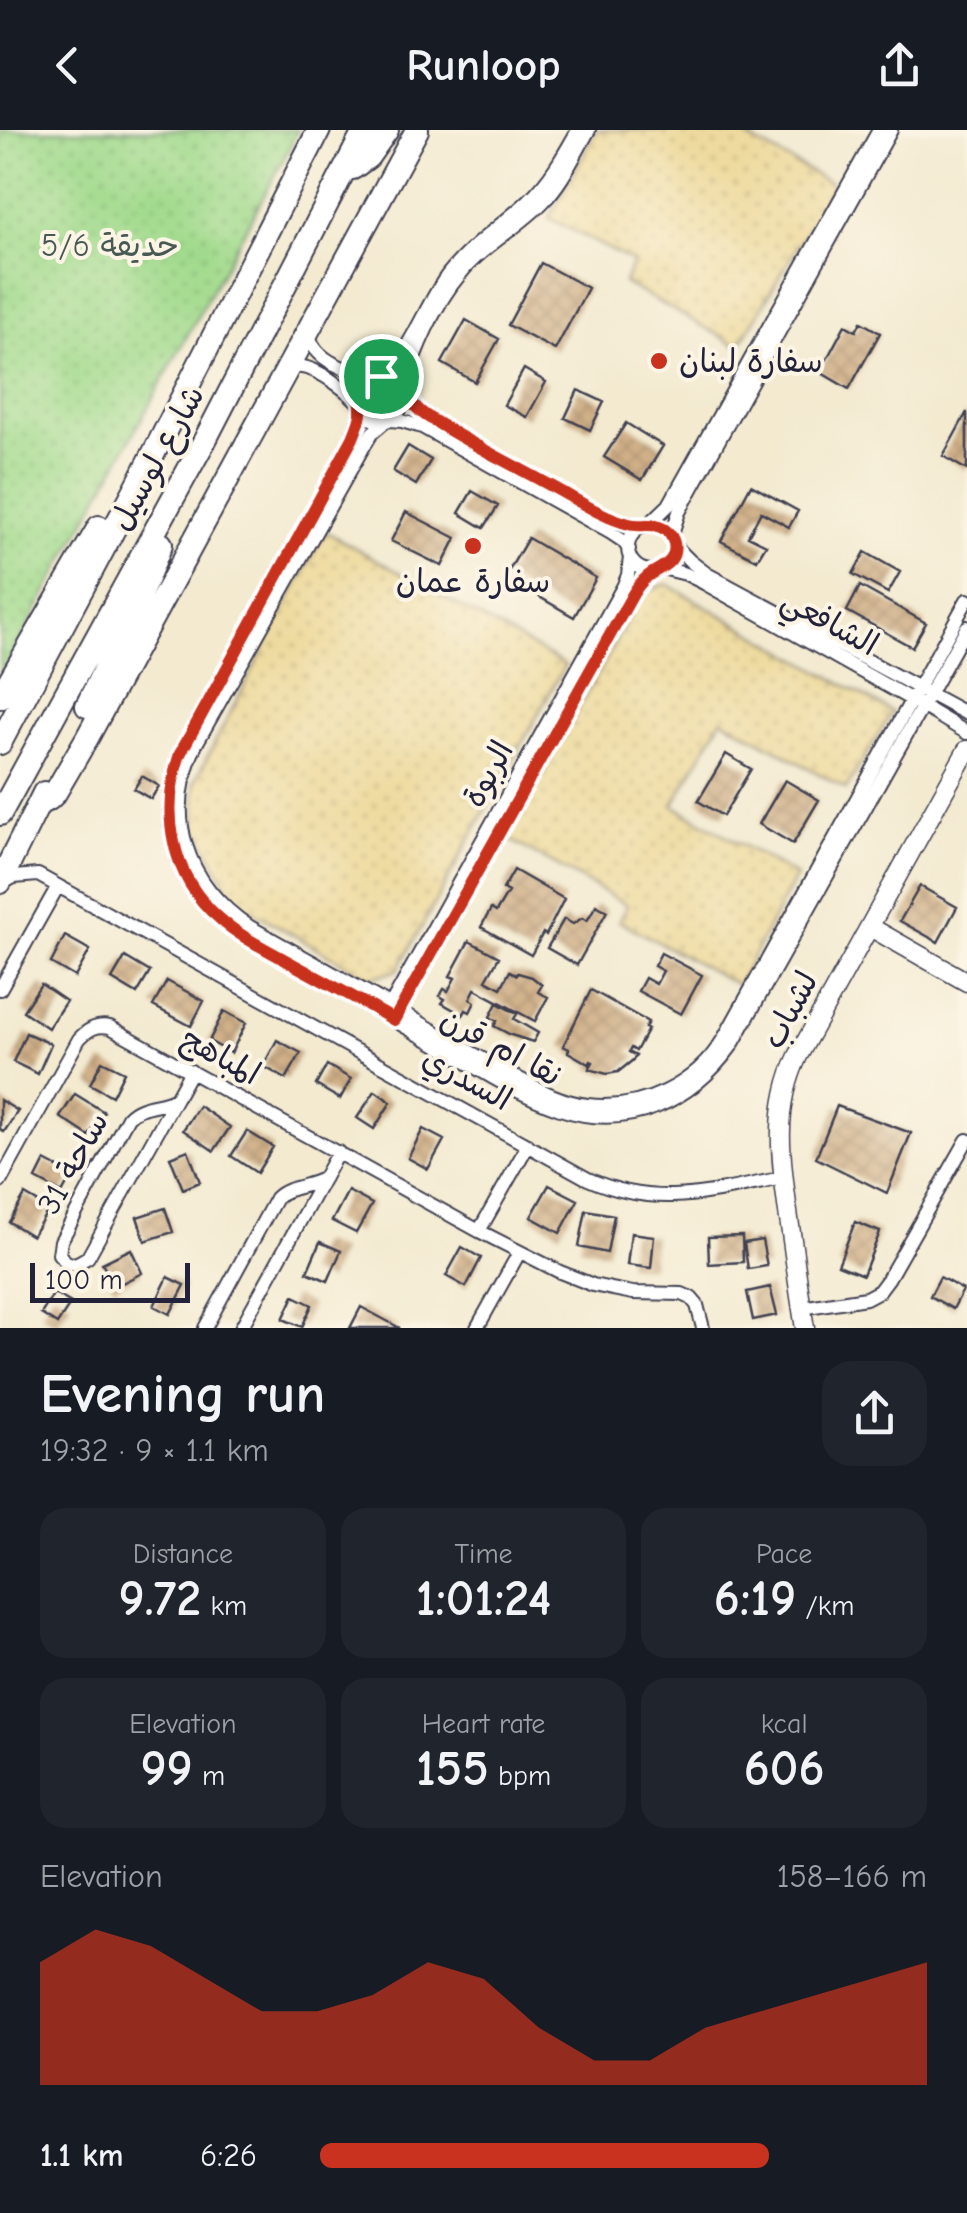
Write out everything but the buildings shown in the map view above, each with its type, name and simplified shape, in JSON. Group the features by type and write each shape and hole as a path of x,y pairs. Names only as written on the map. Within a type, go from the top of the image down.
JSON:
{"highway":[{"name":"شارع لوسيل","path":"0,744 318,130"},
{"name":"شارع لوسيل","path":"0,814 206,438 366,130"},
{"path":"342,176 368,158 386,130"},
{"path":"40,803 55,793 87,738 417,130"},
{"path":"0,697 110,510 124,490 140,480"},
{"path":"0,884 144,586 161,544 172,497"}],"street":[{"path":"361,408 362,388 394,364 452,270 530,200 547,181 578,130"},
{"path":"388,420 400,412 412,360 456,278 545,200 589,130"},
{"path":"629,553 632,536 669,505 879,130"},
{"path":"284,372 298,367 311,370 348,392 372,420 402,420 422,427 595,523 622,541 639,567 660,569 672,559 679,512 891,130"},
{"path":"308,329 311,345 319,353 348,370 394,380 416,409 460,436 609,518 661,527 673,541"},
{"name":"نقا ام قرن","path":"361,408 353,438 180,754 172,782 170,814 180,865 191,887 218,918 245,937 555,1098 600,1106 648,1100 701,1068 724,1038 921,697 967,627"},
{"name":"نقا ام قرن","path":"388,420 372,433 360,451 196,744 183,780 180,815 191,860 221,906 392,1013"},
{"name":"الشافعي","path":"673,541 707,574 921,697 967,733"},
{"name":"الربوة","path":"392,1013 623,587 628,576 629,553"},
{"name":"الشافعي","path":"660,569 686,574 921,697 967,714"},
{"name":"الربوة","path":"392,1013 633,594 660,569"},
{"name":"نقا ام قرن","path":"921,697 967,600"},
{"name":"لشباب","path":"805,1328 783,1178 780,1129 792,1069 967,750"},
{"path":"0,884 14,877 38,875 22,837"},
{"name":"السدري","path":"38,875 609,1188 669,1198 783,1178"},
{"path":"0,989 58,886"},
{"path":"870,927 967,982"},
{"name":"المباهج","path":"0,1182 80,1039 97,1026 110,1027 519,1253 592,1285 633,1293 682,1294 697,1305 703,1328"},
{"name":"ساحة 31","path":"176,1098 131,1113 61,1241 59,1254 66,1263 76,1264 88,1257 161,1126 176,1098 191,1070"},
{"name":"ساحة 31","path":"152,1106 161,1126"},
{"path":"802,1308 866,1298 879,1291 967,1140"},
{"path":"478,1231 528,1145"},
{"path":"241,1328 338,1152"},
{"path":"205,1328 276,1198 288,1189 309,1186 324,1178"},
{"path":"298,1188 306,1210"},
{"path":"477,1328 519,1253"}],"green space":[{"name":"حديقة 5/6","path":"0,130 298,130 0,677"}],"sand":[{"path":"597,130 734,130 834,185 739,346 624,283 633,262 549,218"},
{"path":"325,531 565,665 398,970 370,978 234,901 197,828 194,783"},
{"path":"667,584 892,712 846,789 722,719 673,805 796,876 738,985 619,921 627,905 507,838 644,591"}],"place":[{"name":"سفارة لبنان","path":"659,361"},
{"name":"سفارة عمان","path":"473,546"}],"route":[{"path":"381,376 394,380 416,409 460,436 609,518 642,527 661,527 674,545 672,559 650,574 633,594 394,1020 218,918 191,887 180,865 170,827 172,782 180,754 353,438 362,410 362,388 370,379 381,376"}]}
